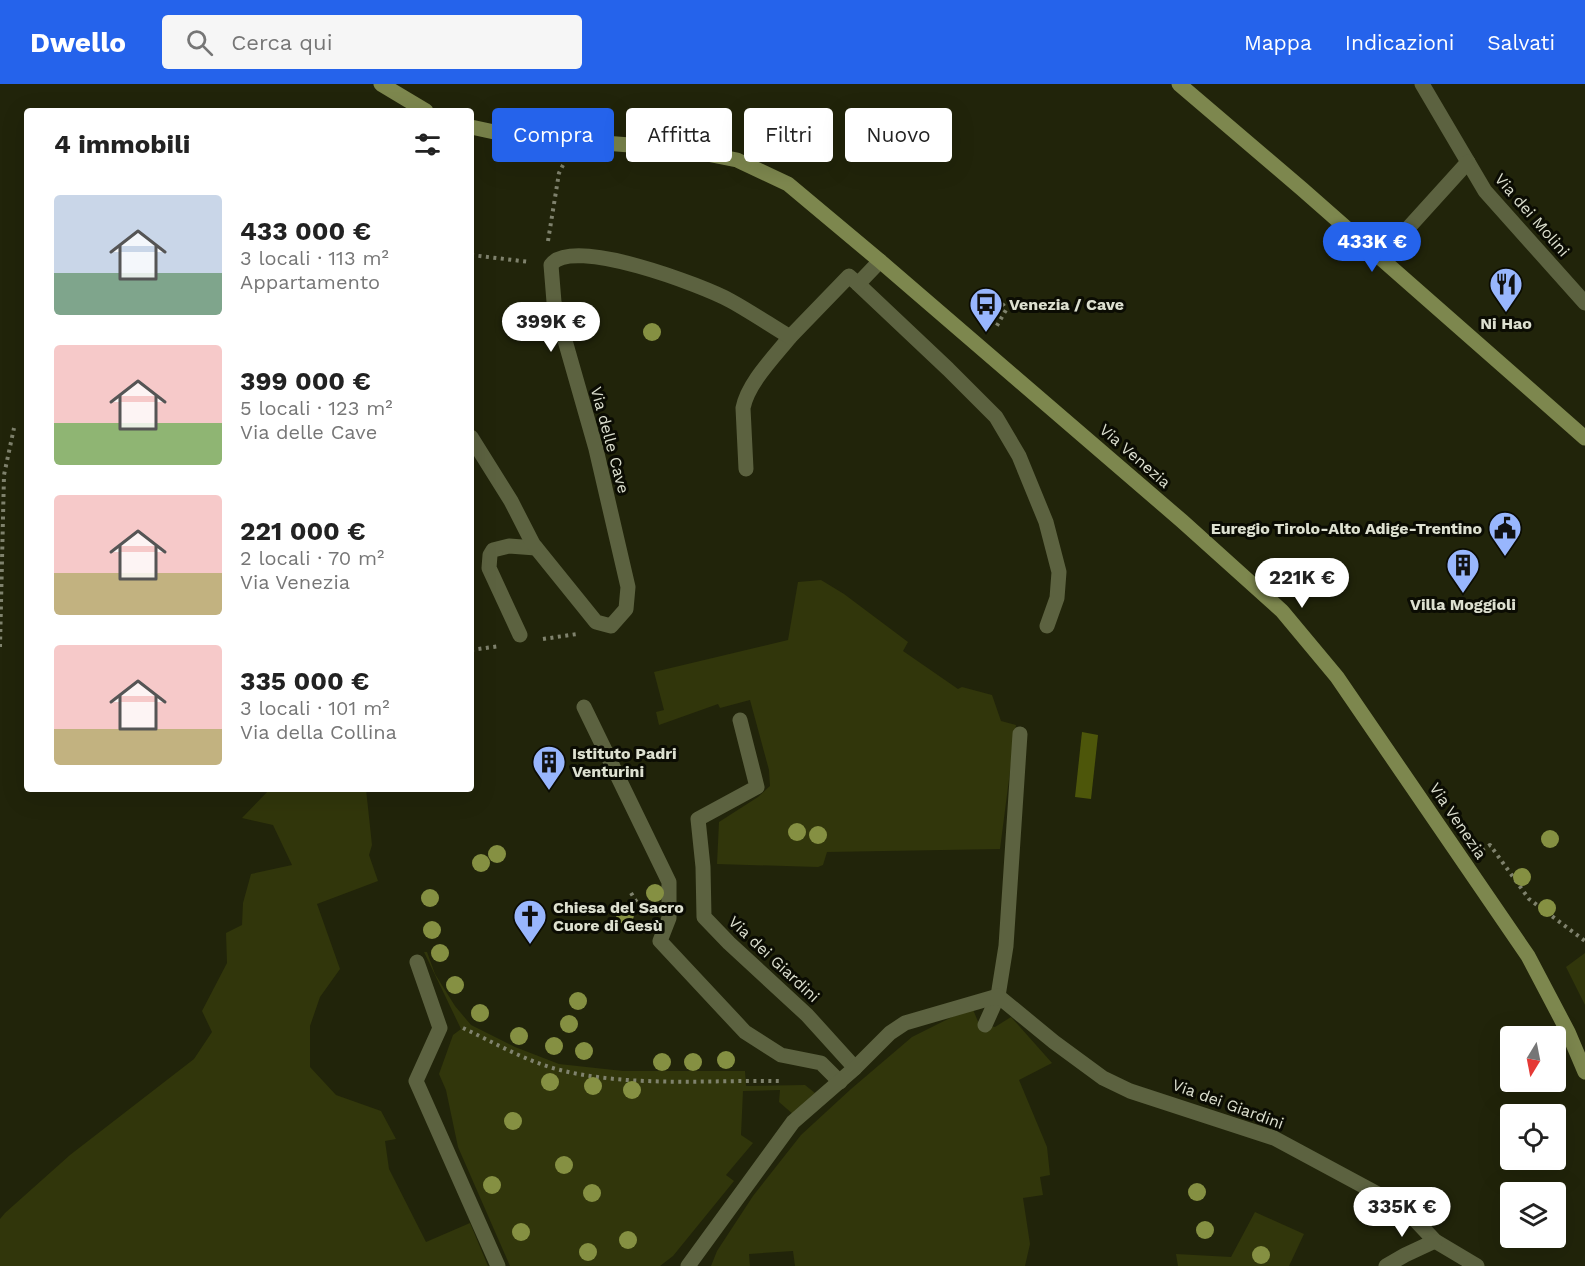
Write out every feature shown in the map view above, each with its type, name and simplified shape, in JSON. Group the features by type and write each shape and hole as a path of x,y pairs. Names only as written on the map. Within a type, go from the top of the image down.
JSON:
{"main road":[{"path":"381,84 421,108"},
{"path":"1179,84 1585,438"},
{"name":"Via Venezia","path":"474,128 513,136 682,149 737,160 788,184 880,261 1182,520 1282,611 1337,677 1528,956 1568,1032 1585,1072"}],"street":[{"name":"Via dei Molini","path":"1422,84 1485,191 1585,303"},
{"path":"1381,258 1468,162"},
{"name":"Via delle Cave","path":"474,442 511,501 536,548 596,622 611,626 626,609 628,587 596,449 554,302 551,265 555,260 567,256 606,258 670,276 729,300 790,337"},
{"path":"858,284 880,261"},
{"path":"746,469 743,408 752,385 790,337 849,276 996,417 1019,456 1046,522 1059,572 1058,598 1047,626"},
{"path":"520,635 489,568 490,555 493,550 509,546 536,548"},
{"path":"584,707 669,882 669,918 660,941 745,1032 781,1055 821,1064 840,1082"},
{"name":"Via dei Giardini","path":"740,720 757,787 698,819 703,867 704,917 807,1015 855,1068"},
{"path":"985,1025 998,996 1006,946 1020,734"},
{"path":"417,962 440,1028 416,1081 498,1266"},
{"path":"688,1266 793,1122 840,1082 891,1033 905,1023 998,996"},
{"name":"Via dei Giardini","path":"998,996 1103,1078 1130,1091 1274,1138 1404,1208 1435,1241 1477,1266"},
{"path":"1386,1266 1435,1241"}],"path":[{"path":"550,226 559,173 563,165"},
{"path":"474,255 540,264"},
{"path":"968,312 986,296 994,298 1005,306 1004,317 993,332"},
{"path":"0,647 4,475 14,428"},
{"path":"1490,845 1529,899 1585,941"},
{"path":"440,1028 458,1026 524,1056 562,1070 593,1076 648,1080 741,1080"}],"shaded area":[{"path":"821,580 844,594 908,642 903,651 958,689 962,687 992,695 1001,721 1016,725 1000,849 827,852 823,865 818,867 717,864 719,822 758,797 770,786 769,770 750,700 720,708 718,704 659,725 656,712 664,710 654,672 788,640 798,582"},
{"path":"1082,732 1098,735 1091,799 1075,797"},
{"path":"267,792 366,792 372,845 369,855 378,881 317,904 340,969 320,997 310,1026 310,1067 336,1095 381,1111 396,1139 385,1141 389,1169 426,1242 470,1223 488,1266 0,1266 0,1219 5,1213 70,1155 194,1059 212,1032 202,1011 227,963 226,933 242,925 243,903 251,874 292,865 273,825 242,818"},
{"path":"424,952 427,952 435,974 455,1006 471,1025 515,1047 559,1064 623,1071 745,1071 746,1086 805,1085 815,1093 794,1115 779,1102 780,1090 743,1091 741,1135 753,1143 726,1175 734,1181 673,1256 660,1266 510,1266 458,1147 446,1090 439,1074 453,1035 461,1029"},
{"path":"1585,953 1585,1005 1566,967"},
{"path":"972,1007 979,1024 995,1027 1011,1017 1052,1063 1019,1080 1047,1147 1050,1175 1040,1177 1043,1195 1023,1198 1030,1244 1025,1266 795,1266 793,1251 749,1254 750,1266 711,1266 717,1251 753,1196 801,1135 912,1037"},
{"path":"1255,1212 1304,1234 1289,1266 1178,1266 1176,1254 1231,1257"}],"place":[{"name":"Ni Hao","path":"1506,313"},
{"name":"Venezia / Cave","path":"986,333"},
{"name":"Euregio Tirolo-Alto Adige-Trentino","path":"1505,557"},
{"name":"Villa Moggioli","path":"1463,594"},
{"name":"Istituto Padri Venturini","path":"549,791"},
{"name":"Chiesa del Sacro Cuore di Gesù","path":"530,945"}]}
